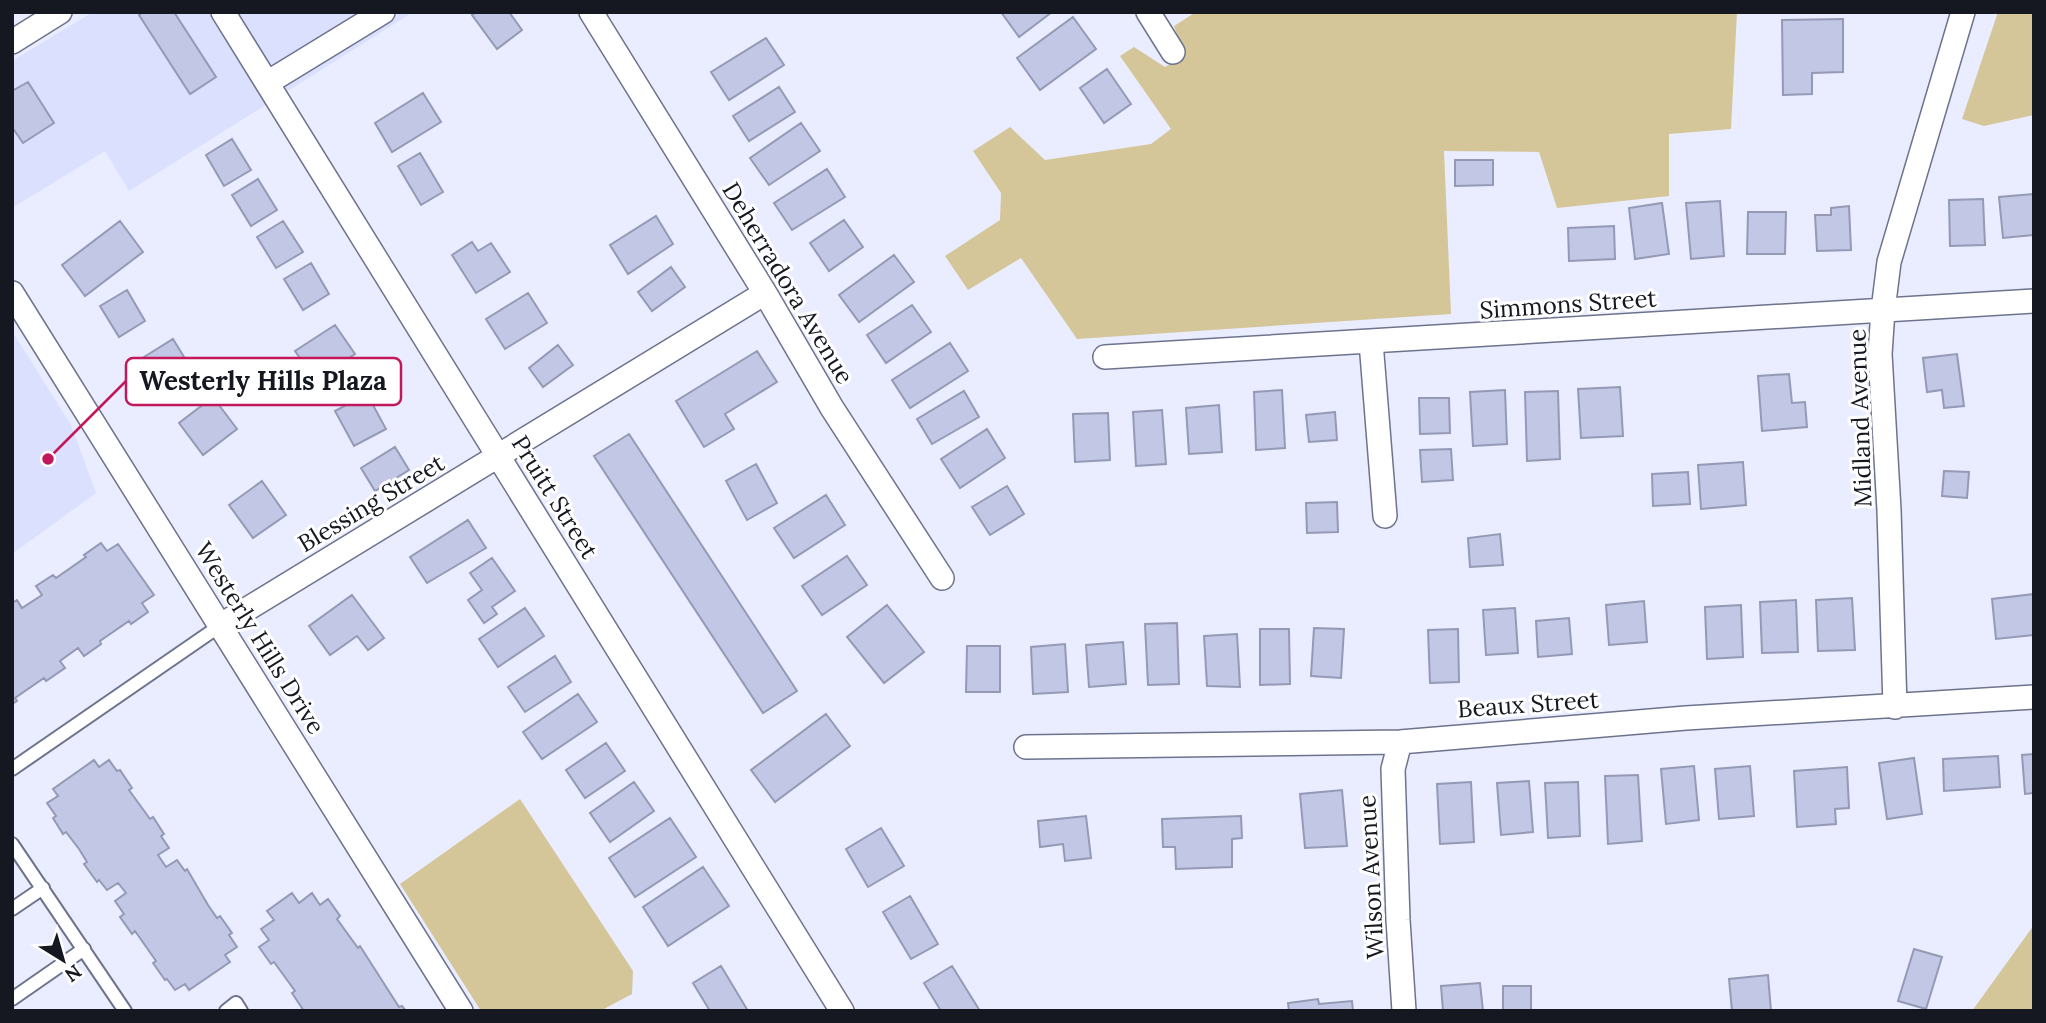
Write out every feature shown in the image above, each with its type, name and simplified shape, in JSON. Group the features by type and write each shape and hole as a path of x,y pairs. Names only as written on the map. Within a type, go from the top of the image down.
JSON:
{"street":[{"path":"12,42 60,12"},
{"name":"Pruitt Street","path":"223,12 842,1011"},
{"path":"267,83 383,12"},
{"name":"Deherradora Avenue","path":"591,12 765,293 832,408 942,578"},
{"path":"1148,12 1173,52"},
{"name":"Midland Avenue","path":"1895,707 1889,510 1880,354 1883,310 1889,261 1963,12"},
{"name":"Westerly Hills Drive","path":"12,293 461,1011"},
{"name":"Blessing Street","path":"221,625 765,293"},
{"name":"Simmons Street","path":"1105,357 2034,301"},
{"path":"1371,342 1385,516"},
{"name":"Beaux Street","path":"1026,747 1400,742 1686,718 2034,697"},
{"name":"Wilson Avenue","path":"1400,742 1393,769 1398,920 1405,1011"}],"lane":[{"name":"Blessing Street","path":"12,769 221,625"},
{"path":"12,844 125,1011"},
{"path":"12,909 43,888"},
{"path":"12,999 84,949"},
{"path":"226,1011 236,1003 242,1011"}],"shaded area":[{"path":"93,12 413,12 129,191 105,151 12,208 12,61"},
{"path":"1196,12 1737,12 1731,129 1669,134 1669,196 1557,208 1539,152 1444,151 1451,314 1077,339 1021,258 968,290 945,256 1000,220 1001,193 973,151 1010,127 1045,160 1151,144 1171,129 1120,56 1134,47 1165,67 1184,55 1174,26"},
{"path":"1998,12 2034,12 2034,115 1984,126 1962,119"},
{"path":"12,331 71,425 96,493 12,554"},
{"path":"520,799 633,971 632,994 600,1011 481,1011 400,884"},
{"path":"2034,925 2034,1011 1972,1011"}],"building":[{"path":"143,12 174,12 216,77 190,94 139,15"},
{"path":"477,12 509,12 522,30 497,49 472,15"},
{"path":"1001,12 1052,12 1019,37"},
{"path":"1073,17 1096,49 1040,90 1017,58"},
{"path":"1843,19 1843,72 1812,73 1812,94 1783,95 1782,20"},
{"path":"766,38 784,65 729,100 711,72"},
{"path":"1107,69 1131,104 1104,123 1080,88"},
{"path":"28,82 54,123 23,143 12,127 12,91"},
{"path":"779,87 795,112 749,141 733,116"},
{"path":"423,93 441,122 392,152 375,123"},
{"path":"801,123 820,151 769,185 750,158"},
{"path":"232,139 251,170 224,186 206,155"},
{"path":"420,153 443,192 421,205 398,166"},
{"path":"1455,160 1493,160 1493,185 1455,186"},
{"path":"827,169 845,197 792,230 774,203"},
{"path":"258,179 277,210 251,226 232,195"},
{"path":"2033,194 2034,235 2003,238 1999,197"},
{"path":"1983,199 1985,245 1950,246 1949,200"},
{"path":"1720,201 1724,256 1691,259 1686,203"},
{"path":"1662,203 1669,254 1635,259 1629,208"},
{"path":"1849,206 1851,250 1817,251 1815,215 1831,215 1831,208"},
{"path":"1748,212 1786,212 1785,254 1747,254"},
{"path":"656,216 673,244 628,274 610,245"},
{"path":"844,220 863,247 829,271 810,243"},
{"path":"120,221 143,252 85,296 62,265"},
{"path":"283,221 303,252 276,268 257,237"},
{"path":"1614,226 1615,259 1569,261 1568,228"},
{"path":"472,242 478,251 491,243 510,272 476,293 452,255"},
{"path":"894,255 914,282 859,322 839,295"},
{"path":"311,263 329,294 303,310 284,279"},
{"path":"671,267 685,287 652,311 638,292"},
{"path":"127,290 145,321 119,337 100,306"},
{"path":"528,293 547,323 505,349 486,319"},
{"path":"912,305 931,332 886,363 867,335"},
{"path":"335,325 355,354 315,380 295,351"},
{"path":"173,339 192,370 147,398 128,367"},
{"path":"950,343 968,371 910,408 892,380"},
{"path":"558,345 573,365 543,387 529,368"},
{"path":"757,351 777,382 725,414 734,429 704,447 676,401"},
{"path":"1957,354 1964,406 1944,408 1942,390 1927,392 1923,358"},
{"path":"1789,374 1792,403 1805,402 1807,427 1762,431 1758,376"},
{"path":"1620,387 1623,436 1581,438 1578,389"},
{"path":"1282,390 1285,448 1256,450 1254,392"},
{"path":"1505,390 1507,444 1473,446 1470,392"},
{"path":"964,391 979,417 932,444 917,419"},
{"path":"1558,391 1560,459 1527,461 1525,392"},
{"path":"367,394 386,429 354,446 335,411"},
{"path":"213,397 237,429 203,455 179,423"},
{"path":"1419,398 1449,398 1450,433 1420,434"},
{"path":"1219,405 1222,452 1189,454 1186,408"},
{"path":"1162,410 1166,464 1136,466 1133,412"},
{"path":"1335,412 1337,440 1309,442 1306,415"},
{"path":"1108,413 1110,460 1075,462 1073,414"},
{"path":"987,429 1005,458 960,488 941,459"},
{"path":"629,434 797,691 763,713 594,456"},
{"path":"395,447 409,470 375,491 361,468"},
{"path":"1451,449 1453,480 1422,482 1420,450"},
{"path":"1743,462 1746,505 1701,509 1698,465"},
{"path":"756,464 777,503 747,520 726,481"},
{"path":"1944,471 1969,472 1967,498 1942,496"},
{"path":"1688,472 1690,504 1653,506 1652,474"},
{"path":"262,481 286,515 253,538 229,505"},
{"path":"1007,486 1024,514 990,535 972,507"},
{"path":"826,495 845,525 794,558 774,528"},
{"path":"1337,502 1338,532 1307,533 1306,503"},
{"path":"468,520 486,548 427,583 410,557"},
{"path":"1500,534 1503,565 1470,567 1468,538"},
{"path":"101,543 107,551 118,544 154,595 142,603 148,612 131,624 129,621 84,656 78,648 60,661 65,668 46,681 44,678 15,698 17,701 12,704 12,603 17,600 22,608 42,595 36,586 53,575 56,578"},
{"path":"847,556 867,585 822,615 802,586"},
{"path":"492,558 515,591 492,607 497,614 484,623 468,600 482,590 470,573"},
{"path":"2034,594 2034,635 1996,639 1992,599"},
{"path":"352,595 384,638 368,650 357,636 330,655 309,626"},
{"path":"1852,598 1855,650 1818,651 1816,600"},
{"path":"1796,600 1798,652 1762,653 1760,602"},
{"path":"1644,601 1647,642 1609,645 1606,605"},
{"path":"887,605 924,652 884,683 847,637"},
{"path":"1741,605 1743,657 1707,659 1705,607"},
{"path":"525,608 544,636 498,667 479,639"},
{"path":"1515,608 1518,653 1486,655 1483,610"},
{"path":"1569,618 1572,654 1538,657 1536,621"},
{"path":"1177,623 1179,684 1148,685 1145,624"},
{"path":"1314,628 1344,629 1341,678 1311,676"},
{"path":"1260,629 1289,629 1290,684 1260,685"},
{"path":"1458,629 1459,682 1430,683 1428,630"},
{"path":"1237,634 1240,687 1207,686 1204,636"},
{"path":"1123,642 1126,684 1089,687 1086,645"},
{"path":"1065,644 1068,692 1033,694 1031,647"},
{"path":"967,646 1000,646 1000,692 966,692"},
{"path":"555,656 571,682 525,712 508,687"},
{"path":"578,694 597,722 542,759 523,732"},
{"path":"826,714 850,746 775,802 751,770"},
{"path":"606,743 625,771 585,798 566,770"},
{"path":"2034,754 2034,793 2025,794 2022,755"},
{"path":"1998,756 2000,787 1944,791 1943,759"},
{"path":"1914,758 1922,814 1887,819 1879,763"},
{"path":"94,760 99,767 109,760 117,771 120,770 132,788 129,790 164,834 161,836 169,848 158,855 166,867 177,860 185,871 187,869 217,918 220,916 232,933 229,935 237,947 225,955 230,962 189,990 185,984 175,990 167,979 165,980 153,963 156,961 135,931 132,934 120,917 124,914 115,901 126,893 118,883 107,890 99,880 97,882 84,864 87,862 79,849 66,832 63,834 53,818 56,816 47,803 58,796 53,789"},
{"path":"1694,766 1699,820 1666,824 1661,769"},
{"path":"1750,766 1754,816 1719,819 1715,769"},
{"path":"1847,767 1849,808 1835,809 1836,824 1797,827 1794,771"},
{"path":"1638,775 1642,841 1608,844 1605,776"},
{"path":"1529,781 1533,832 1501,835 1497,783"},
{"path":"634,782 654,811 610,842 590,813"},
{"path":"1471,782 1474,842 1440,844 1437,784"},
{"path":"1578,782 1580,836 1548,838 1545,783"},
{"path":"1342,790 1347,846 1305,848 1300,794"},
{"path":"1086,816 1091,858 1065,861 1063,844 1040,847 1038,821"},
{"path":"1241,816 1242,838 1232,839 1232,867 1176,869 1175,847 1163,847 1162,819"},
{"path":"670,818 696,857 635,897 609,858"},
{"path":"881,828 904,866 868,887 846,849"},
{"path":"703,867 729,906 668,946 643,907"},
{"path":"292,893 299,903 312,893 320,905 328,899 340,916 337,919 358,948 360,946 399,1007 402,1006 406,1011 304,1011 292,993 295,991 274,962 271,964 259,947 269,940 261,929 274,920 267,911"},
{"path":"910,896 938,944 911,959 883,912"},
{"path":"1914,949 1942,957 1926,1009 1898,1001"},
{"path":"721,966 748,1011 710,1011 693,983"},
{"path":"952,966 980,1011 941,1011 924,983"},
{"path":"1768,975 1771,1011 1732,1011 1729,979"},
{"path":"1480,983 1483,1011 1443,1011 1441,986"},
{"path":"1503,986 1531,986 1531,1011 1503,1011"},
{"path":"1318,999 1319,1004 1352,1001 1353,1011 1289,1011 1288,1003"}],"place":[{"name":"Westerly Hills Plaza","path":"48,459"}]}
